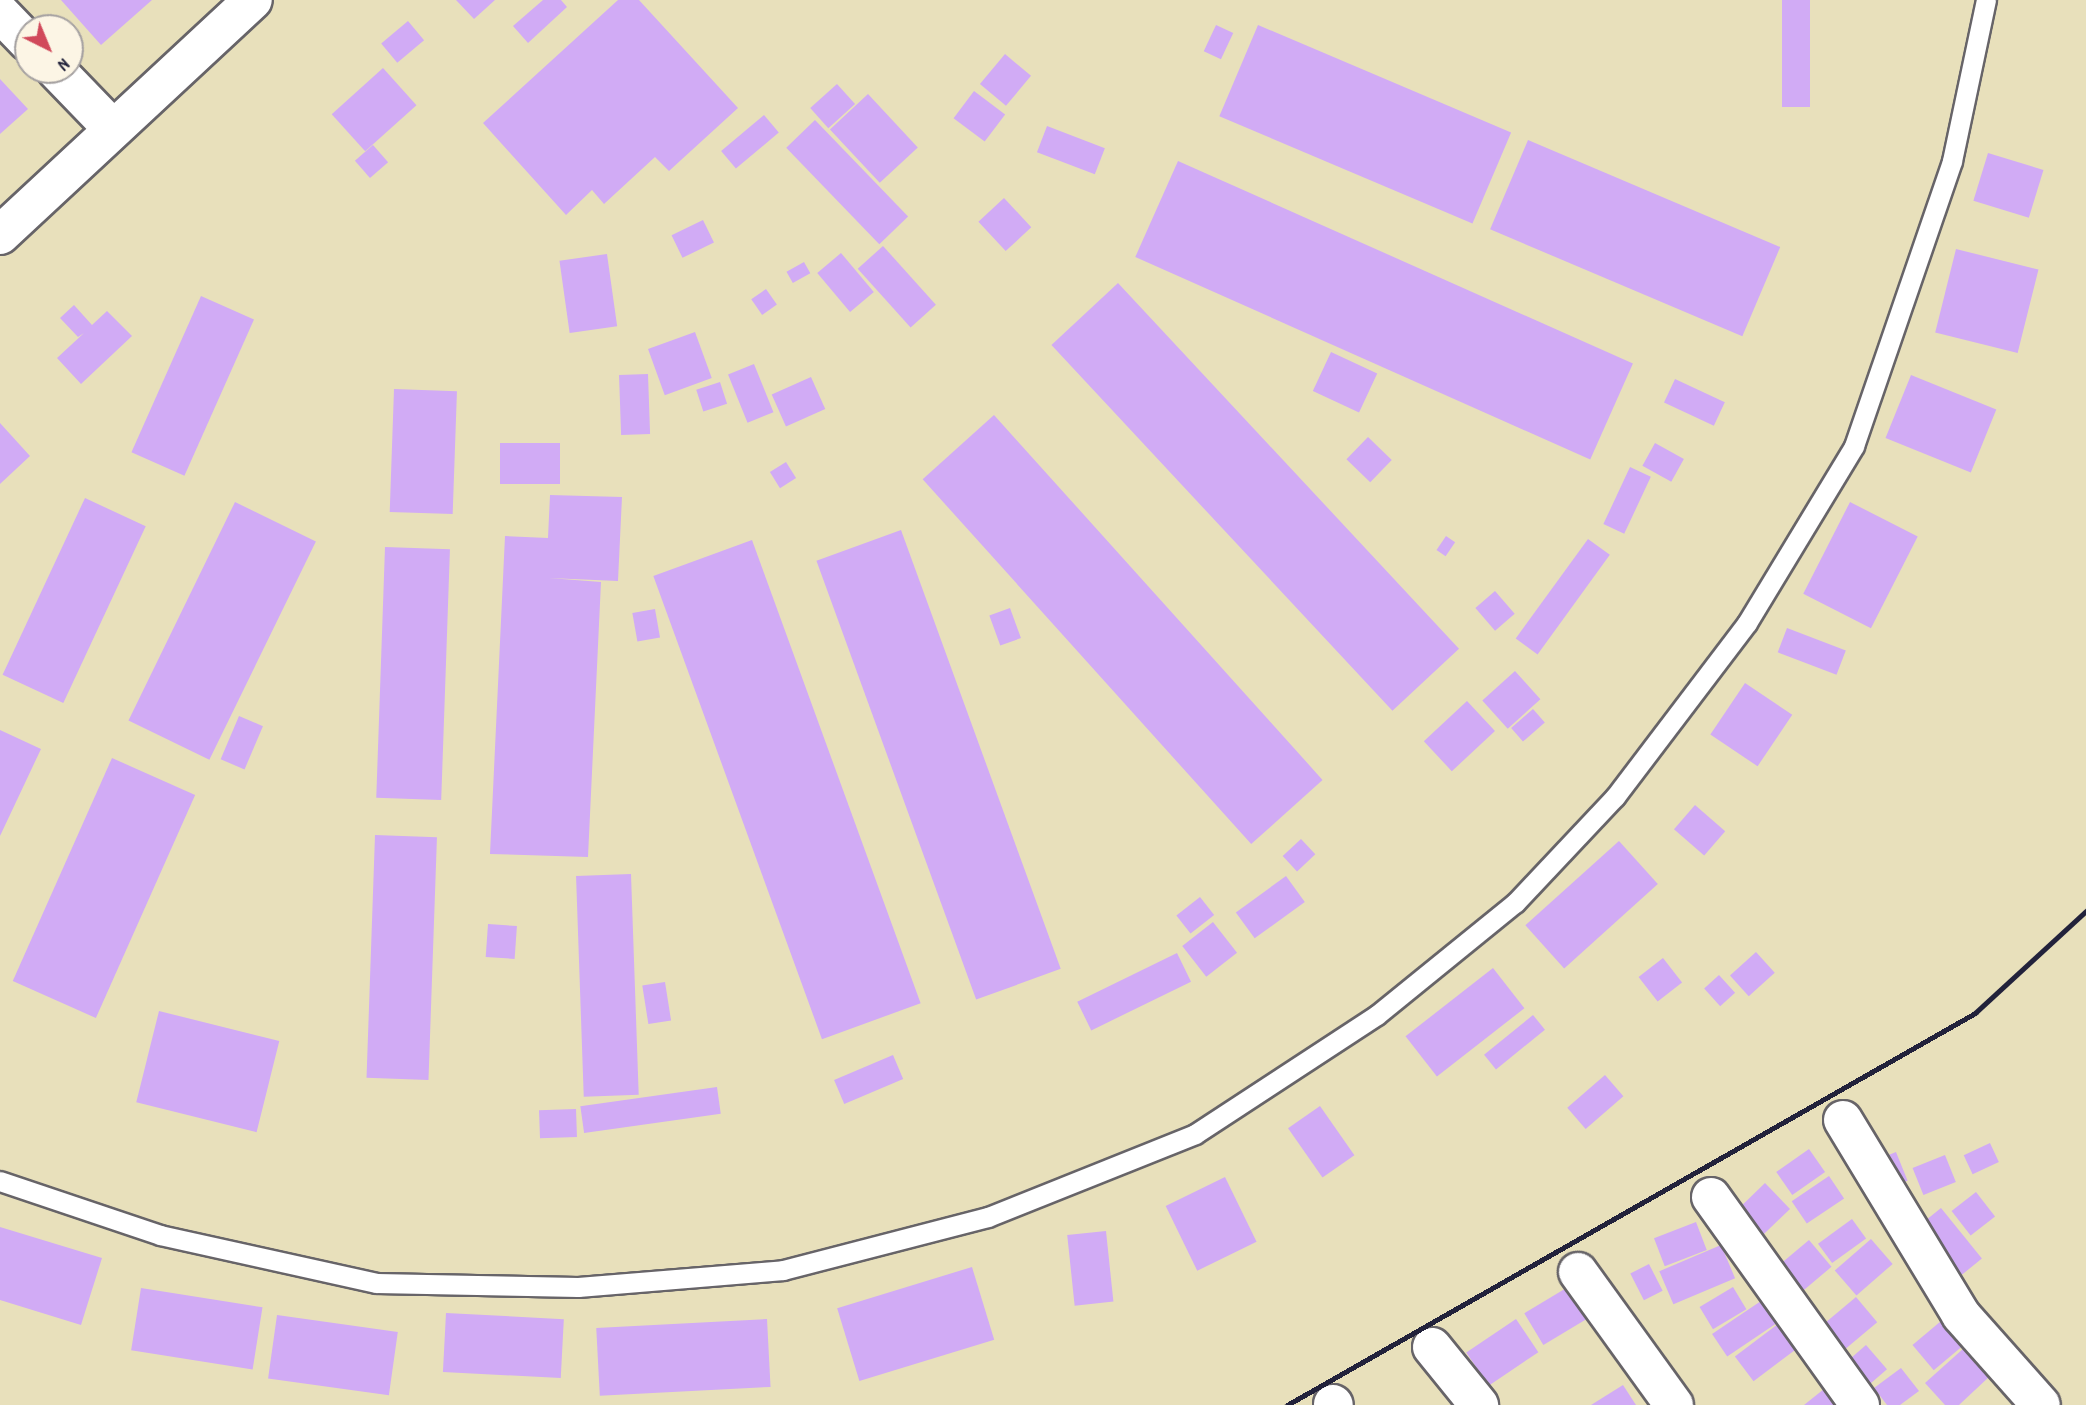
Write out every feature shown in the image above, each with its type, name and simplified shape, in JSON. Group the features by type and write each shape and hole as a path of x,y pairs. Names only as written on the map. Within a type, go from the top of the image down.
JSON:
{"street":[{"path":"167,80 214,0"},
{"path":"0,235 253,0"},
{"path":"0,13 14,28"},
{"path":"70,84 113,129"},
{"path":"1843,1119 1961,1315 2041,1405"},
{"path":"1711,1197 1860,1405"},
{"path":"1578,1272 1674,1405"},
{"path":"1432,1347 1479,1405"}],"lane":[{"path":"0,1181 160,1236 376,1283 578,1287 783,1270 988,1217 1195,1134 1377,1015 1515,903 1615,797 1747,623 1854,446 1952,161 1986,0"}],"building":[{"path":"61,0 152,0 101,45 84,26 84,14 73,14"},
{"path":"456,0 495,0 474,19"},
{"path":"543,0 561,0 567,7 528,43 513,26"},
{"path":"618,0 639,0 738,108 669,171 655,157 604,204 592,190 566,215 483,123"},
{"path":"1782,0 1810,0 1810,107 1782,107"},
{"path":"408,21 424,40 397,63 381,43"},
{"path":"1216,25 1233,33 1221,59 1204,51"},
{"path":"1258,25 1511,132 1472,224 1219,116"},
{"path":"1005,54 1031,76 1006,106 980,84"},
{"path":"383,68 416,105 365,151 332,114"},
{"path":"0,79 28,109 0,134"},
{"path":"837,84 855,104 828,128 810,108"},
{"path":"974,91 1005,114 985,142 954,118"},
{"path":"868,94 918,147 880,183 830,129"},
{"path":"764,115 779,133 736,169 721,151"},
{"path":"815,120 908,216 879,244 786,148"},
{"path":"1047,126 1105,148 1095,174 1037,152"},
{"path":"1528,140 1780,247 1742,336 1490,229"},
{"path":"373,145 388,162 370,178 355,161"},
{"path":"1988,153 2043,170 2029,218 1973,201"},
{"path":"1178,161 1633,364 1590,459 1135,257"},
{"path":"1004,198 1031,227 1006,251 978,222"},
{"path":"703,220 714,242 683,258 672,235"},
{"path":"883,246 936,305 911,327 858,269"},
{"path":"1956,249 2038,270 2018,353 1935,332"},
{"path":"841,253 874,292 850,312 817,273"},
{"path":"607,254 617,326 570,333 559,261"},
{"path":"804,262 810,273 793,283 787,272"},
{"path":"1118,283 1459,649 1392,711 1051,345"},
{"path":"766,289 777,305 762,315 751,299"},
{"path":"201,296 254,320 184,476 131,452"},
{"path":"74,305 92,325 107,311 132,336 81,384 57,358 84,333 78,337 60,318"},
{"path":"695,332 712,378 665,395 648,349"},
{"path":"1331,352 1377,374 1359,413 1313,391"},
{"path":"754,364 773,412 748,423 728,374"},
{"path":"648,374 650,434 621,435 619,375"},
{"path":"1911,375 1996,409 1971,473 1886,438"},
{"path":"811,377 825,409 786,426 772,394"},
{"path":"1675,379 1725,402 1714,426 1664,403"},
{"path":"720,382 727,404 703,412 696,390"},
{"path":"394,389 457,391 453,514 390,512"},
{"path":"994,415 1323,780 1251,844 923,479"},
{"path":"0,423 30,456 0,484"},
{"path":"1368,437 1392,460 1370,482 1346,459"},
{"path":"500,443 560,443 560,484 500,484"},
{"path":"1655,443 1684,459 1671,482 1642,466"},
{"path":"786,462 796,478 780,488 770,472"},
{"path":"1630,467 1651,477 1624,534 1603,524"},
{"path":"550,495 622,497 618,581 549,578 601,582 588,857 490,854 505,536 548,538"},
{"path":"85,498 146,526 63,703 3,675"},
{"path":"235,502 316,541 209,760 128,720"},
{"path":"1850,502 1918,537 1871,628 1803,594"},
{"path":"901,530 1061,969 976,1000 816,561"},
{"path":"1446,536 1455,542 1446,556 1436,550"},
{"path":"1588,539 1610,555 1538,654 1516,639"},
{"path":"752,540 921,1003 822,1039 653,576"},
{"path":"385,547 450,549 441,800 376,798"},
{"path":"1495,591 1515,614 1495,631 1475,608"},
{"path":"1010,608 1021,638 1000,646 989,616"},
{"path":"655,609 660,638 637,642 632,613"},
{"path":"1787,628 1846,651 1836,675 1778,652"},
{"path":"1515,671 1540,699 1508,729 1482,700"},
{"path":"1745,683 1792,715 1758,766 1710,734"},
{"path":"1467,701 1495,731 1452,771 1424,741"},
{"path":"1533,709 1545,723 1523,742 1511,728"},
{"path":"239,716 263,726 245,769 221,759"},
{"path":"0,730 41,749 0,836"},
{"path":"112,758 195,795 96,1018 13,981"},
{"path":"1695,805 1725,831 1704,855 1674,829"},
{"path":"375,835 437,837 428,1080 367,1078"},
{"path":"1301,839 1315,854 1297,871 1283,856"},
{"path":"1619,841 1658,884 1564,968 1525,925"},
{"path":"631,874 639,1095 584,1097 576,876"},
{"path":"1286,876 1305,902 1255,938 1236,912"},
{"path":"1200,897 1214,915 1191,934 1176,915"},
{"path":"1213,922 1237,953 1206,977 1182,946"},
{"path":"488,924 517,926 515,959 486,957"},
{"path":"1756,952 1775,973 1749,996 1730,975"},
{"path":"1177,953 1191,982 1091,1030 1077,1002"},
{"path":"1663,958 1682,982 1658,1002 1639,977"},
{"path":"1493,968 1524,1008 1437,1077 1406,1036"},
{"path":"1719,975 1735,993 1720,1006 1704,988"},
{"path":"665,982 671,1021 648,1024 642,986"},
{"path":"159,1011 279,1041 257,1132 136,1102"},
{"path":"1533,1015 1545,1030 1496,1069 1484,1055"},
{"path":"893,1055 903,1079 844,1104 834,1080"},
{"path":"1605,1075 1623,1096 1586,1129 1567,1108"},
{"path":"717,1087 721,1114 584,1133 580,1106"},
{"path":"1320,1106 1354,1155 1322,1178 1288,1128"},
{"path":"576,1109 577,1137 540,1138 539,1110"},
{"path":"1990,1143 1999,1162 1973,1174 1964,1155"},
{"path":"1809,1149 1825,1172 1792,1195 1776,1172"},
{"path":"1896,1152 1908,1181 1887,1189 1876,1160"},
{"path":"1945,1155 1956,1182 1923,1195 1913,1168"},
{"path":"1829,1176 1844,1198 1807,1224 1792,1201"},
{"path":"1225,1177 1257,1242 1197,1271 1166,1206"},
{"path":"1765,1183 1790,1209 1760,1238 1735,1212"},
{"path":"1976,1192 1995,1216 1971,1236 1952,1211"},
{"path":"1941,1208 1982,1259 1958,1278 1917,1228"},
{"path":"1852,1219 1866,1238 1832,1263 1818,1244"},
{"path":"1696,1222 1707,1250 1665,1266 1654,1238"},
{"path":"0,1227 102,1258 81,1325 0,1300"},
{"path":"1106,1231 1113,1302 1075,1306 1067,1235"},
{"path":"1871,1239 1893,1264 1856,1295 1835,1270"},
{"path":"1809,1240 1831,1267 1793,1299 1771,1272"},
{"path":"1721,1245 1735,1278 1673,1304 1659,1271"},
{"path":"1649,1264 1663,1291 1644,1300 1630,1274"},
{"path":"972,1267 994,1340 859,1381 837,1308"},
{"path":"1568,1287 1587,1319 1543,1345 1524,1313"},
{"path":"1733,1287 1746,1309 1713,1329 1700,1307"},
{"path":"141,1288 262,1307 253,1369 131,1350"},
{"path":"1856,1297 1877,1322 1833,1360 1812,1334"},
{"path":"1761,1301 1776,1323 1727,1356 1712,1334"},
{"path":"446,1313 564,1319 561,1378 443,1372"},
{"path":"277,1315 398,1332 389,1395 268,1378"},
{"path":"1947,1316 1968,1341 1934,1370 1913,1345"},
{"path":"767,1319 771,1387 600,1396 596,1328"},
{"path":"1516,1319 1538,1352 1489,1386 1466,1353"},
{"path":"1778,1324 1797,1349 1754,1381 1735,1356"},
{"path":"1866,1345 1887,1369 1861,1392 1840,1368"},
{"path":"1964,1348 1990,1376 1959,1405 1945,1405 1925,1383"},
{"path":"1901,1368 1919,1391 1900,1405 1887,1405 1874,1388"},
{"path":"1623,1385 1636,1405 1591,1405"},
{"path":"1824,1389 1837,1405 1804,1405"}],"railway":[{"path":"1287,1405 1975,1013 2086,911"}]}
